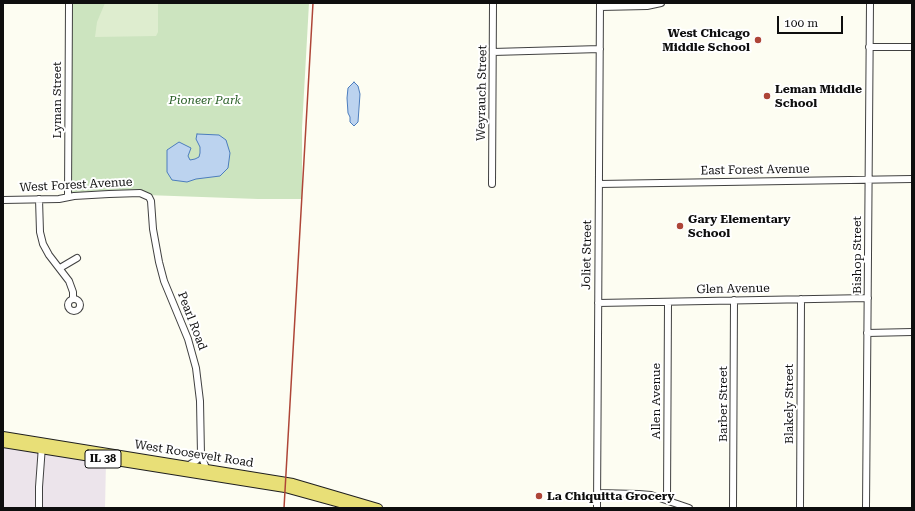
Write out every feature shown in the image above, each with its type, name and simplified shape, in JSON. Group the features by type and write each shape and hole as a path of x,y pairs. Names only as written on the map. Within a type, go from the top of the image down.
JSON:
{"main road":[{"name":"West Roosevelt Road","path":"3,436 42,446 286,488 358,508"},
{"name":"West Roosevelt Road","path":"3,443 42,446 189,465 292,483 378,508"}],"street":[{"name":"Lyman Street","path":"68,3 68,197"},
{"name":"Weyrauch Street","path":"492,184 493,3"},
{"path":"600,5 647,6 660,3"},
{"name":"Bishop Street","path":"866,508 870,3"},
{"name":"Joliet Street","path":"597,508 600,5"},
{"path":"870,47 912,46"},
{"path":"493,52 600,49"},
{"name":"East Forest Avenue","path":"599,184 912,179"},
{"name":"West Forest Avenue","path":"3,200 59,199 81,195 140,193 149,197"},
{"name":"Pearl Road","path":"149,197 151,201 153,229 164,281 188,339 197,371 200,401 201,455 206,468"},
{"path":"39,199 41,237 46,250 69,281 73,292 73,299"},
{"path":"60,268 78,258"},
{"name":"Glen Avenue","path":"598,303 868,298"},
{"name":"Blakely Street","path":"800,299 800,508"},
{"name":"Barber Street","path":"734,300 734,508"},
{"name":"Allen Avenue","path":"667,500 668,302"},
{"path":"867,333 912,332"},
{"path":"39,508 42,446"},
{"path":"189,465 197,460 201,455"},
{"path":"597,493 643,494 667,500 689,508"}],"shaded area":[{"path":"3,444 106,462 105,508 3,508"}],"green space":[{"name":"Pioneer Park","path":"69,3 309,3 302,128 302,199 146,195 68,197"},
{"path":"105,3 158,3 158,32 156,36 95,37 97,22"}],"water":[{"path":"354,82 358,86 360,94 358,122 354,126 350,122 347,98 348,88"},
{"path":"197,134 219,135 226,140 230,153 228,168 220,176 196,179 187,182 172,180 167,172 167,150 179,142 191,148 188,156 190,160 199,157 200,147 196,139"}],"railway":[{"path":"284,508 313,3"}],"place":[{"name":"West Chicago Middle School","path":"758,40"},
{"name":"Leman Middle School","path":"767,96"},
{"name":"Gary Elementary School","path":"680,226"},
{"name":"La Chiquitta Grocery","path":"539,496"}]}
